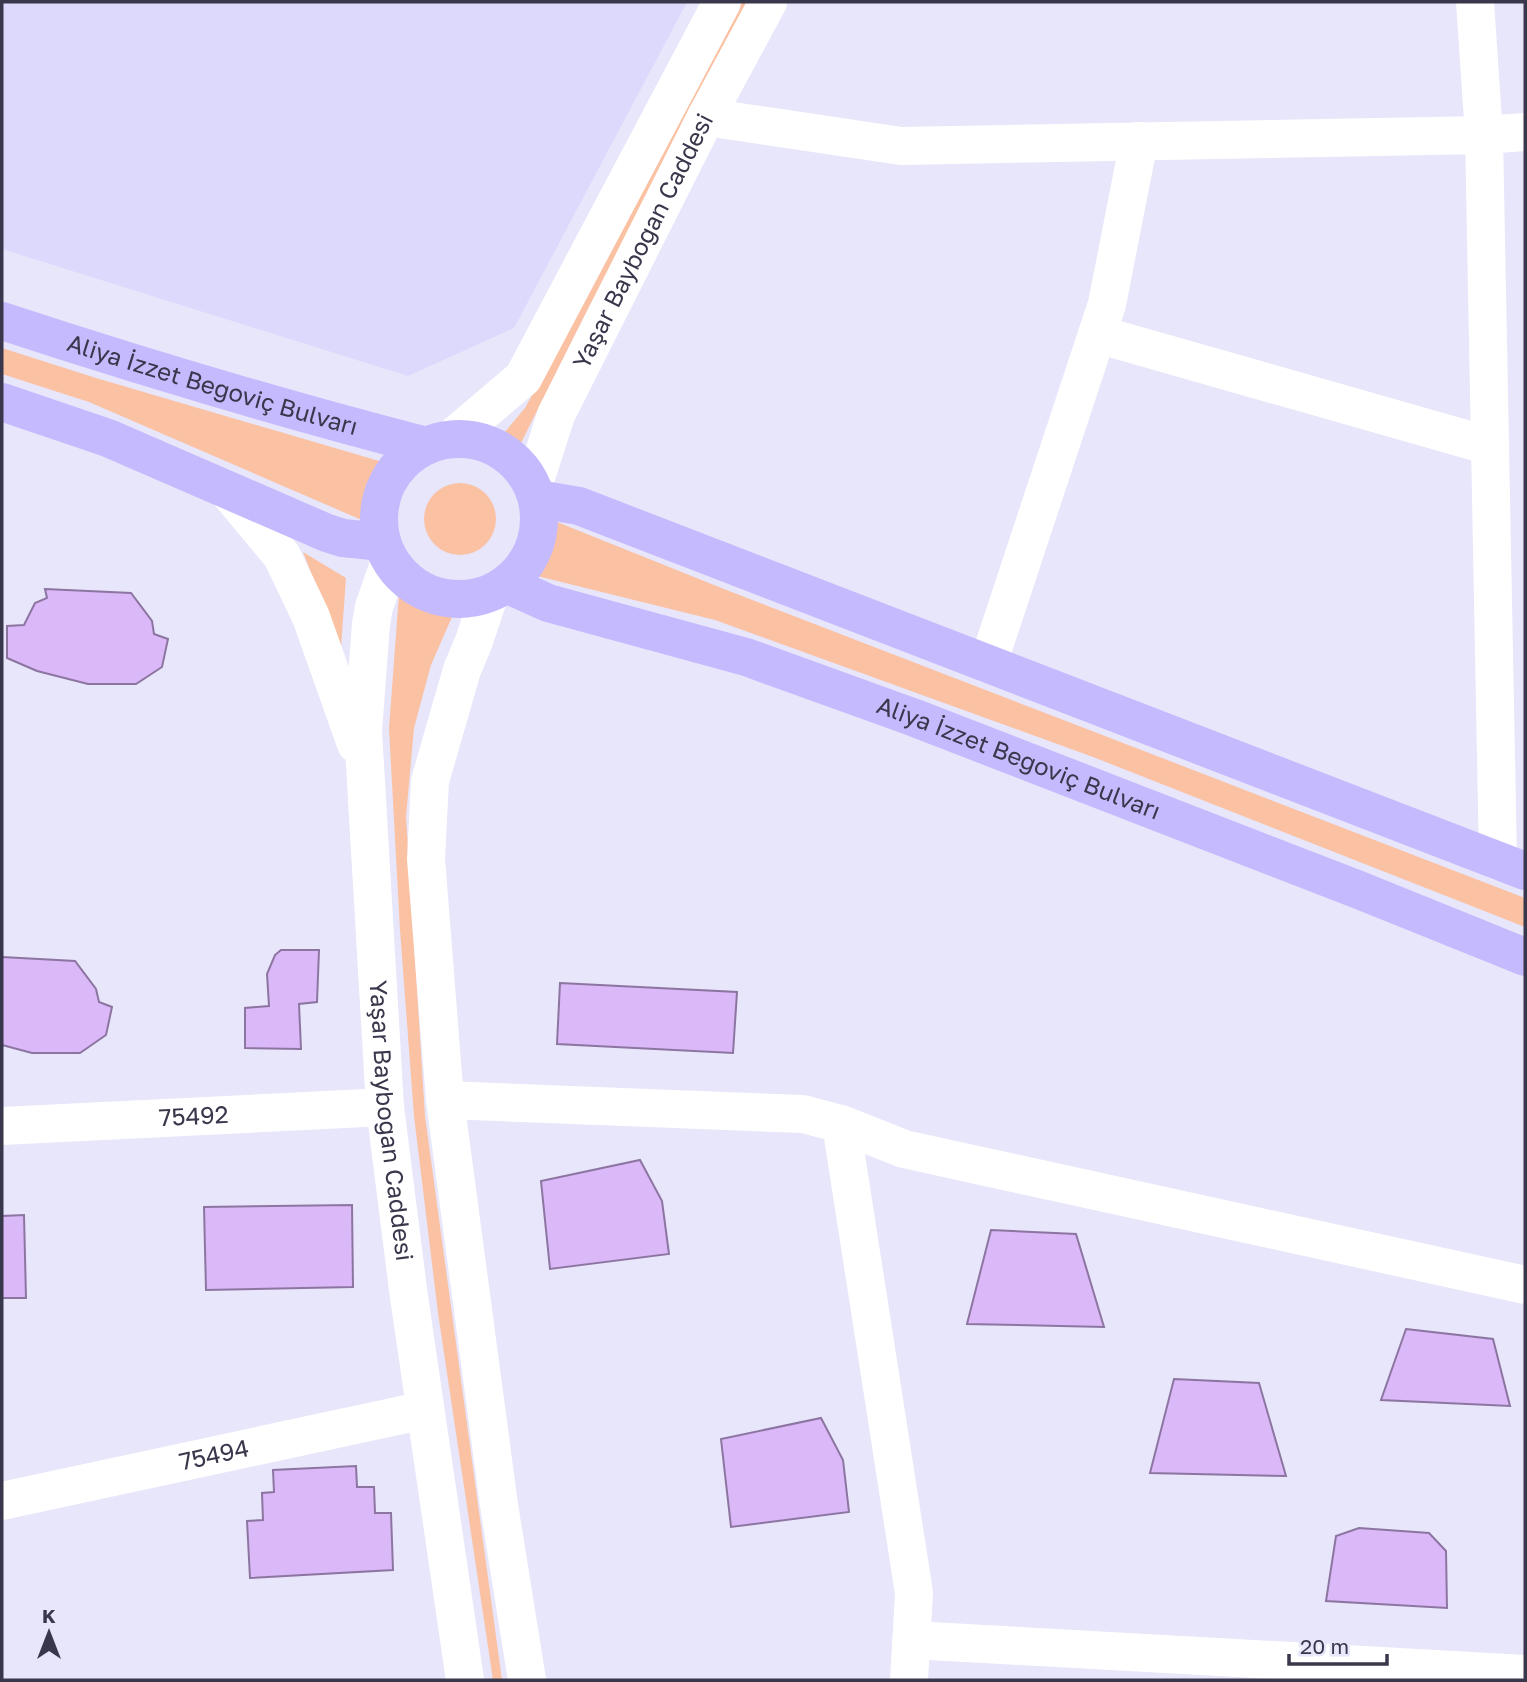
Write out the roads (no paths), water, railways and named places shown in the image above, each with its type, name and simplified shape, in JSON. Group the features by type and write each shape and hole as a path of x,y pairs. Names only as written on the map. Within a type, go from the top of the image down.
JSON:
{"main road":[{"name":"Aliya İzzet Begoviç Bulvarı","path":"2,321 145,367 332,422 439,443"},
{"path":"2,402 108,439 327,533 386,552"},
{"path":"439,443 490,445 519,467 536,493 537,535 529,557 498,588 470,598 444,598 419,589 398,573 386,552 379,526 380,502 389,479 405,460 439,443"},
{"path":"536,493 579,506 1512,866"},
{"name":"Aliya İzzet Begoviç Bulvarı","path":"498,588 746,657 915,718 1525,957"}],"street":[{"name":"Yaşar Bayboğan Caddesi","path":"439,443 523,379 722,2"},
{"name":"Yaşar Bayboğan Caddesi","path":"536,493 556,415 706,117 768,2"},
{"path":"1475,2 1484,135 1490,446 1512,866"},
{"path":"706,117 901,145 1484,135 1525,132"},
{"path":"988,664 1107,304 1139,141"},
{"path":"1097,334 1490,446"},
{"path":"227,490 282,556 311,617 365,769"},
{"name":"Yaşar Bayboğan Caddesi","path":"386,552 371,624 362,731 386,1107 409,1297 465,1680"},
{"path":"498,588 462,670 430,781 426,859 445,1100 499,1504 527,1680"},
{"path":"445,1100 803,1114 904,1149 1525,1285"},
{"name":"75492","path":"2,1126 386,1107"},
{"path":"841,1125 914,1593 909,1680"},
{"name":"75494","path":"2,1501 425,1410"},
{"path":"912,1640 1525,1674"}]}
